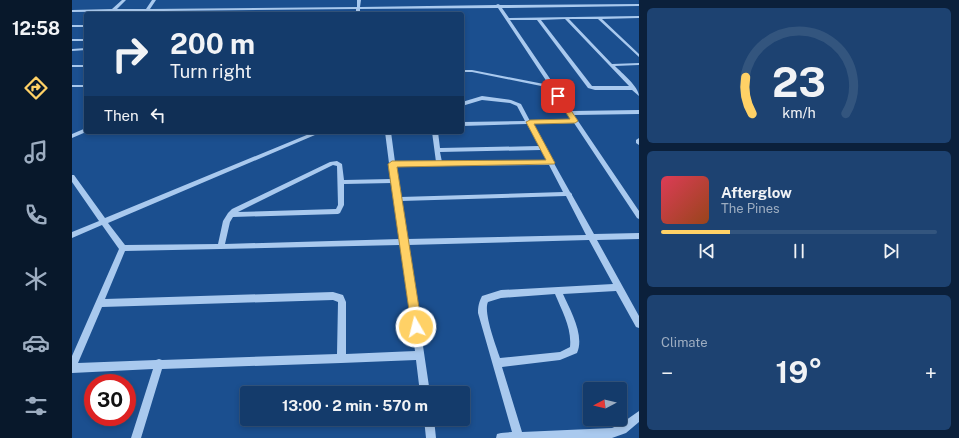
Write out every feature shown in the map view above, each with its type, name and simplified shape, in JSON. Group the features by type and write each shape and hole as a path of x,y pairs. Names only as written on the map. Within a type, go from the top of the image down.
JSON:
{"street":[{"path":"114,10 124,0"},
{"path":"147,10 154,0"},
{"path":"358,12 360,0"},
{"path":"541,0 544,4"},
{"path":"593,0 598,4"},
{"path":"72,11 544,4 639,5"},
{"path":"498,5 639,216"},
{"path":"386,6 387,12"},
{"path":"327,7 327,12"},
{"path":"508,19 539,20 638,17"},
{"path":"599,18 639,56"},
{"path":"567,19 612,64 639,94"},
{"path":"539,20 590,86 595,88 634,88"},
{"path":"72,26 84,26"},
{"path":"72,40 84,40"},
{"path":"72,50 84,49"},
{"path":"612,64 639,64"},
{"path":"72,66 84,66"},
{"path":"464,71 472,71 552,87"},
{"path":"72,86 84,86"},
{"path":"464,103 482,98 514,102 519,105 530,122 639,324"},
{"path":"570,113 639,112"},
{"path":"464,124 575,121"},
{"path":"72,136 84,131"},
{"path":"72,235 314,134"},
{"path":"388,134 424,386"},
{"path":"435,134 439,164"},
{"path":"437,150 543,148"},
{"path":"221,247 230,215 246,204 332,163 337,163 340,165 341,205 338,211 230,215"},
{"path":"392,164 551,163"},
{"path":"72,177 102,222 123,248"},
{"path":"340,182 395,181"},
{"path":"398,199 569,194"},
{"path":"123,248 221,247 639,236"},
{"path":"123,248 72,367 159,363 341,359 420,355"},
{"path":"518,437 498,363 482,313 482,305 485,299 490,296 501,294 618,286"},
{"path":"498,363 560,356 574,350 575,338 572,327 557,290"},
{"path":"100,303 333,296 340,298 342,302 341,359"},
{"path":"136,438 159,363"},
{"path":"500,438 612,433 622,430 639,416"},
{"path":"430,426 431,438"}],"route":[{"path":"416,327 392,164 551,163 530,122 575,121 558,96"}]}
